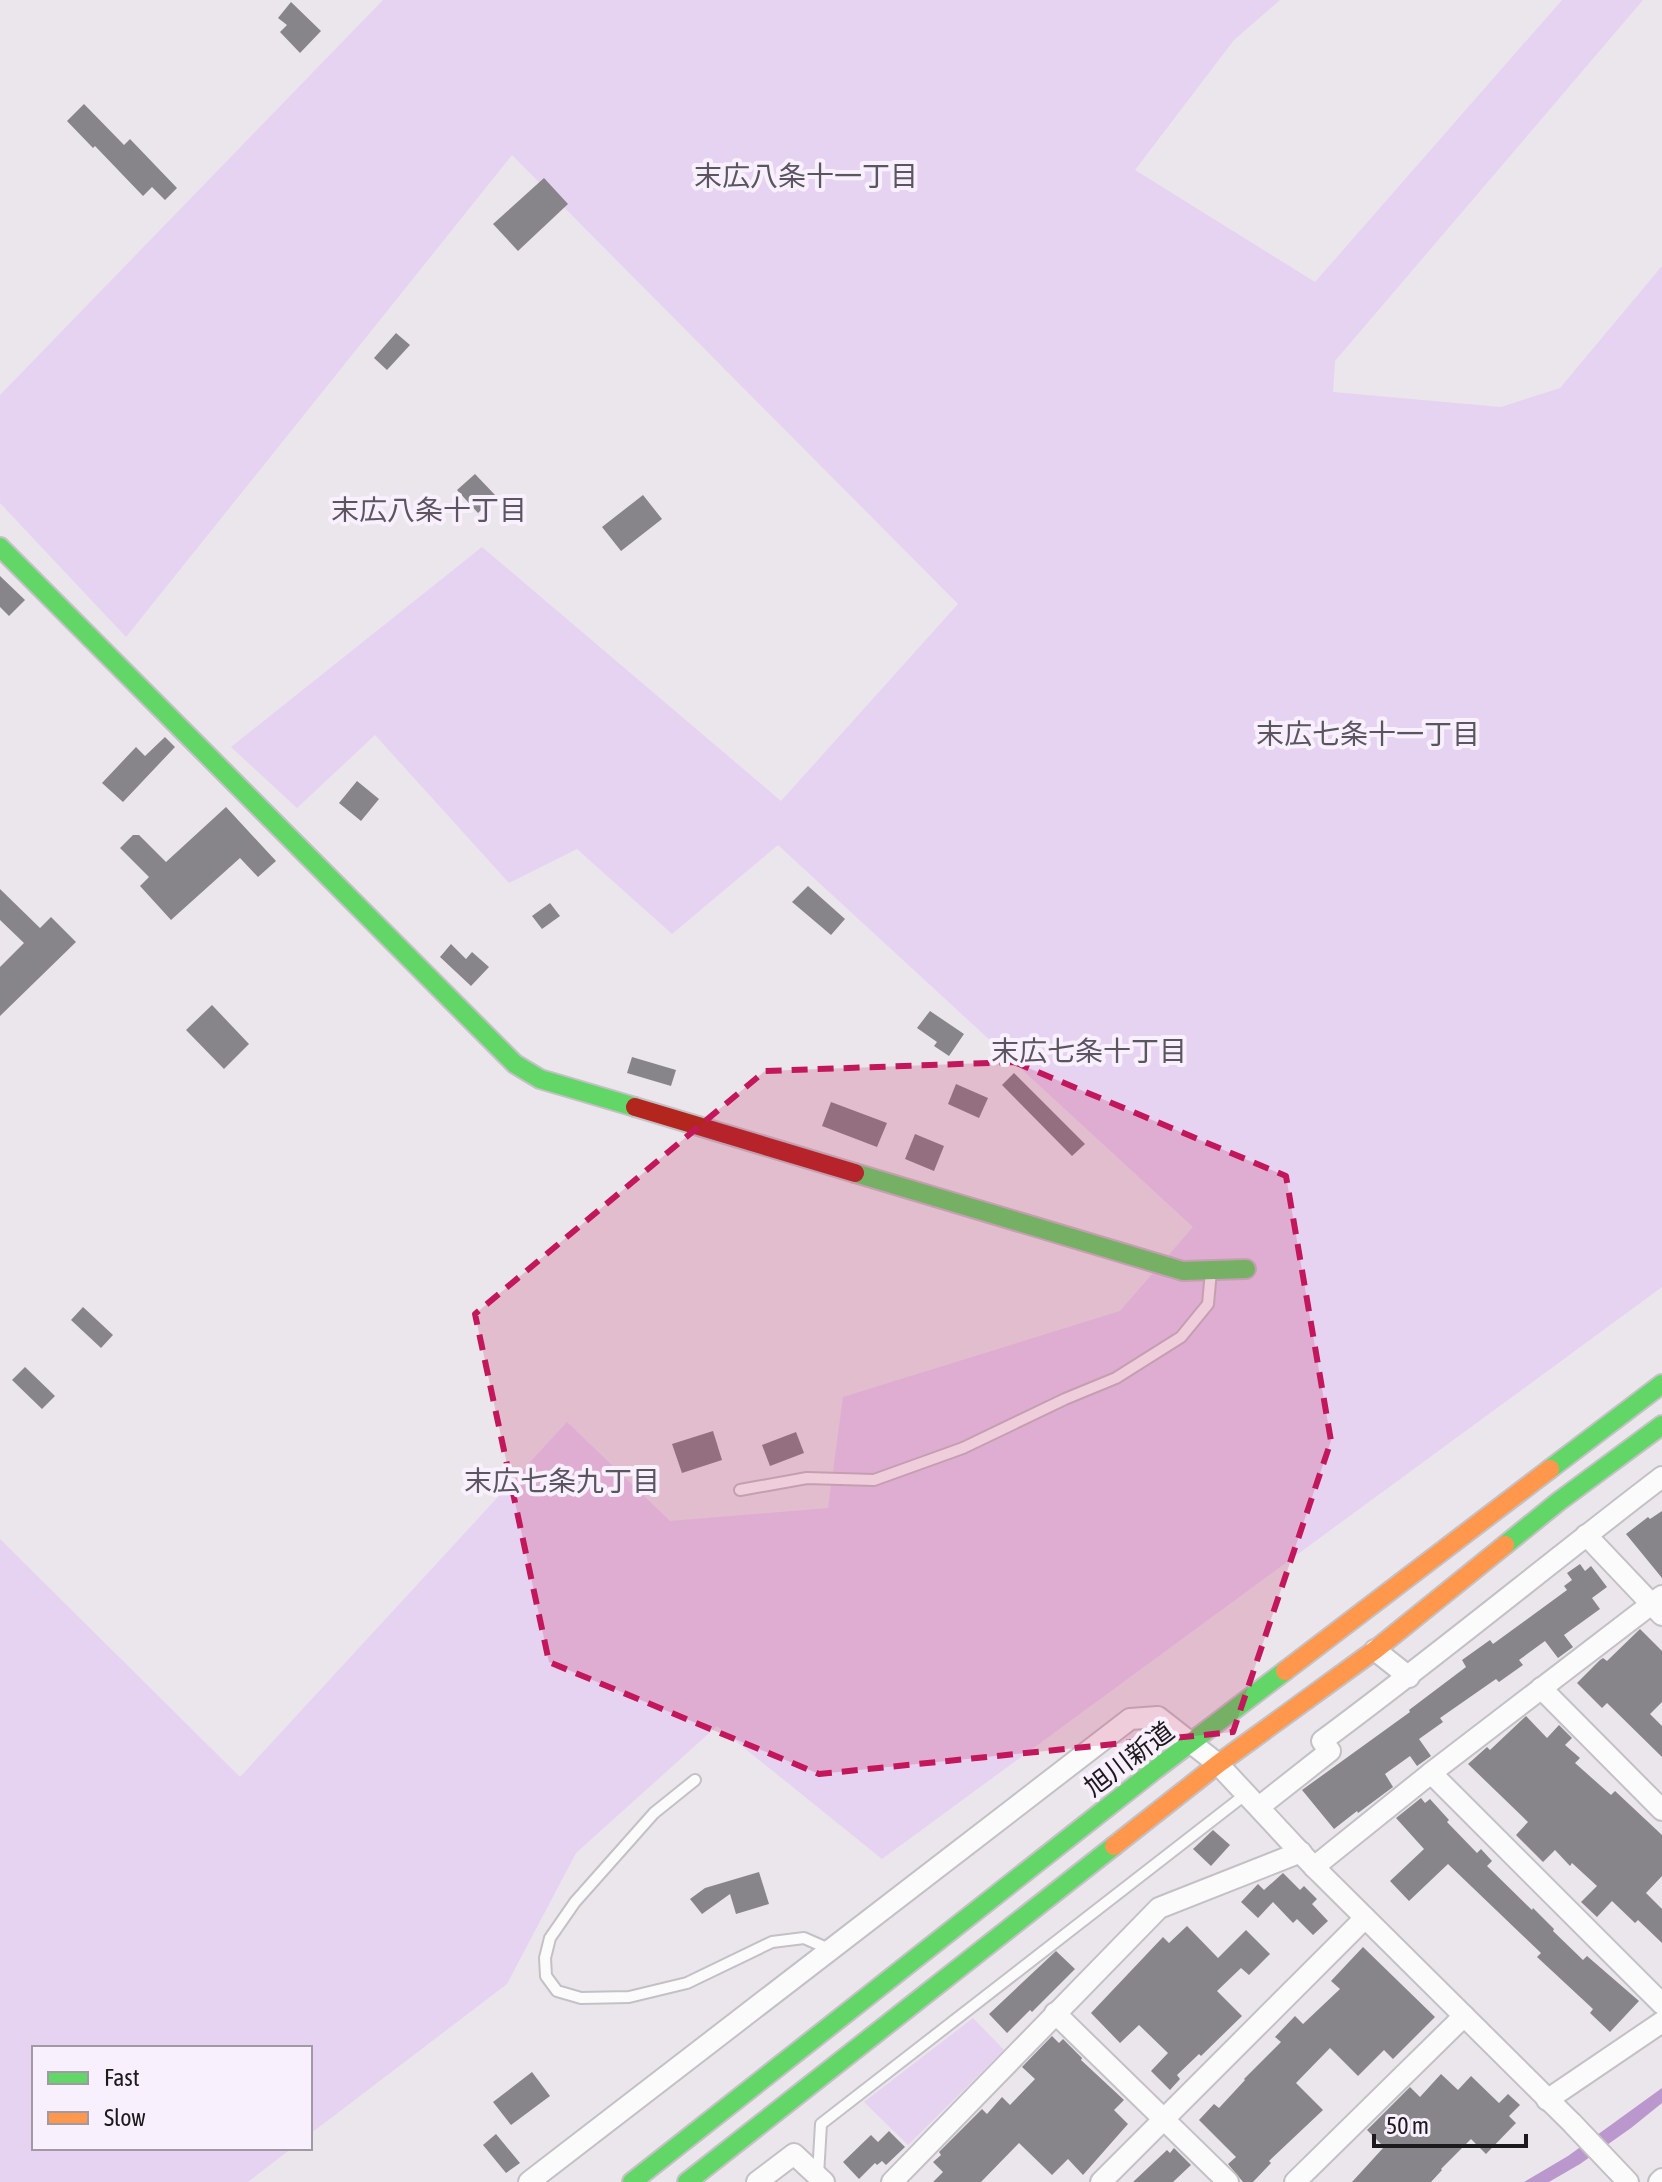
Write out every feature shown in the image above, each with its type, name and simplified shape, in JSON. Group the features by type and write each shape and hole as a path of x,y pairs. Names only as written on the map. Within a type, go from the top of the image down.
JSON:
{"main road":[{"path":"0,547 515,1064 540,1079 1183,1271 1246,1269"},
{"name":"旭川新道","path":"632,2182 1143,1779 1662,1384"},
{"path":"687,2182 1218,1764 1375,1650 1558,1502 1662,1425"}],"street":[{"path":"1252,1800 1330,1751 1322,1741 1409,1677 1662,1477"},
{"path":"892,2182 1159,1908 1308,1860 1658,1605 1586,1535"},
{"path":"1375,1650 1409,1677"},
{"path":"1541,1688 1662,1810"},
{"path":"529,2182 1130,1719 1158,1717 1218,1764 1279,1831 1626,2180"},
{"path":"1431,1773 1662,2004"},
{"path":"1101,2182 1365,1918"},
{"path":"1055,2013 1228,2182"},
{"path":"1295,2182 1464,2016"},
{"path":"1547,2100 1662,2022"},
{"path":"757,2182 794,2154 821,2179"}],"lane":[{"path":"740,1490 807,1478 874,1480 963,1448 1116,1378 1181,1337 1208,1304 1211,1270"},
{"path":"695,1780 654,1813 575,1902 550,1938 545,1958 546,1976 557,1991 581,1998 629,1997 687,1983 772,1942 804,1938 829,1949"},
{"path":"821,2179 821,2124 1252,1800"}],"highlighted area":[{"path":"1014,1062 1286,1176 1331,1441 1233,1732 819,1774 549,1662 475,1314 765,1071"}],"shaded area":[{"path":"383,0 1280,0 1234,40 1135,170 1315,282 1562,0 1643,0 1335,361 1333,392 1501,407 1560,388 1662,266 1662,1287 882,1859 717,1726 576,1853 507,1984 312,2132 312,2046 32,2046 32,2150 289,2150 248,2182 0,2182 0,1539 240,1777 567,1422 670,1521 828,1508 843,1397 1120,1311 1193,1227 778,845 672,934 577,849 509,883 375,735 297,808 231,747 482,547 781,801 958,604 512,155 126,637 0,503 0,395"},
{"path":"973,2018 1004,2050 908,2145 864,2102"},
{"path":"1662,2088 1662,2103 1580,2164 1549,2182 1524,2182 1568,2156"}],"building":[{"path":"291,2 321,31 300,53 280,32 287,25 278,18"},
{"path":"84,104 124,145 130,139 177,188 165,200 152,187 143,196 67,121"},
{"path":"544,178 568,204 518,251 493,224"},
{"path":"396,333 410,345 387,370 374,358"},
{"path":"475,474 496,496 478,513 457,490"},
{"path":"643,495 662,519 621,551 602,527"},
{"path":"0,576 25,600 9,616 0,607"},
{"path":"165,737 175,747 123,802 102,783 136,747 145,756"},
{"path":"357,781 379,799 361,821 339,803"},
{"path":"226,807 276,861 258,877 240,858 171,920 140,886 149,877 120,848 133,835 139,835 166,862"},
{"path":"808,886 845,919 831,935 792,902"},
{"path":"0,889 40,928 51,917 76,942 0,1016 0,967 24,943 0,920"},
{"path":"550,903 560,916 542,929 532,916"},
{"path":"451,944 466,959 472,952 489,967 471,986 440,957"},
{"path":"212,1005 249,1044 224,1069 186,1030"},
{"path":"930,1011 964,1034 949,1056 934,1046 937,1042 917,1028"},
{"path":"632,1057 676,1070 671,1086 627,1073"},
{"path":"1014,1073 1085,1144 1072,1156 1002,1085"},
{"path":"956,1084 988,1098 979,1118 948,1104"},
{"path":"831,1102 887,1123 877,1147 822,1126"},
{"path":"915,1134 944,1146 934,1171 905,1159"},
{"path":"83,1307 113,1335 101,1348 71,1320"},
{"path":"25,1367 55,1396 42,1409 12,1380"},
{"path":"713,1431 722,1460 682,1473 672,1444"},
{"path":"796,1432 804,1453 770,1466 762,1445"},
{"path":"1662,1511 1662,1578 1626,1534 1648,1517 1650,1519"},
{"path":"1580,1564 1585,1571 1591,1566 1607,1587 1592,1598 1600,1609 1564,1635 1573,1647 1558,1658 1545,1641 1519,1660 1523,1665 1499,1682 1496,1679 1440,1718 1443,1722 1419,1739 1431,1756 1417,1766 1410,1756 1385,1774 1393,1787 1334,1829 1302,1790 1466,1667 1462,1660 1490,1640 1493,1644 1567,1590 1564,1586 1572,1580 1567,1573"},
{"path":"1640,1629 1662,1651 1662,1702 1650,1714 1662,1726 1662,1757 1607,1703 1602,1708 1577,1683 1600,1660 1603,1658 1607,1661"},
{"path":"1526,1716 1547,1738 1559,1725 1572,1738 1565,1745 1580,1758 1575,1763 1611,1795 1615,1791 1662,1835 1662,1876 1646,1893 1662,1909 1662,1943 1612,1901 1597,1917 1581,1902 1597,1886 1555,1850 1543,1862 1516,1835 1528,1822 1468,1764 1487,1747 1490,1750"},
{"path":"1421,1798 1425,1803 1430,1799 1477,1853 1481,1849 1492,1861 1487,1866 1583,1960 1587,1956 1639,2001 1610,2032 1590,2013 1593,2009 1537,1957 1541,1953 1448,1864 1409,1901 1390,1881 1424,1849 1396,1818"},
{"path":"1213,1830 1230,1845 1211,1866 1193,1849"},
{"path":"759,1872 769,1904 736,1914 730,1894 702,1914 690,1899 705,1888"},
{"path":"1283,1873 1300,1890 1304,1886 1317,1899 1312,1904 1328,1921 1313,1935 1297,1919 1293,1923 1273,1902 1258,1918 1241,1902 1258,1884 1264,1890"},
{"path":"1187,1926 1218,1958 1246,1930 1270,1954 1249,1975 1241,1968 1217,1991 1242,2016 1177,2075 1180,2079 1170,2090 1151,2071 1168,2053 1139,2025 1120,2043 1091,2013 1163,1937 1169,1943"},
{"path":"1363,1947 1435,2017 1393,2059 1384,2050 1358,2076 1330,2048 1296,2083 1323,2110 1269,2161 1271,2163 1253,2182 1243,2182 1228,2164 1236,2157 1199,2120 1214,2104 1219,2108 1281,2042 1275,2037 1295,2016 1303,2024 1340,1989 1331,1981"},
{"path":"1056,1951 1075,1969 1007,2033 989,2014"},
{"path":"1052,2036 1059,2043 1063,2039 1124,2100 1114,2110 1128,2124 1083,2175 1068,2159 1052,2175 1019,2143 981,2182 933,2182 943,2172 933,2162 941,2155 939,2152 982,2109 987,2114 1002,2097 1010,2105 1035,2079 1022,2067"},
{"path":"532,2072 550,2096 511,2125 493,2102"},
{"path":"1441,2074 1458,2090 1471,2076 1499,2103 1508,2094 1520,2105 1509,2116 1516,2123 1486,2154 1471,2139 1431,2182 1352,2182 1384,2147 1367,2130 1410,2087 1420,2097"},
{"path":"889,2131 905,2147 886,2165 882,2161 877,2165 875,2163 859,2179 843,2162 871,2135 878,2142"},
{"path":"496,2134 520,2163 506,2173 483,2145"},
{"path":"1174,2148 1191,2165 1173,2182 1133,2182 1167,2150 1170,2153"}],"traffic: fast":[{"path":"0,547 515,1064 540,1079 635,1107"},
{"path":"855,1173 1183,1271 1246,1269"},
{"path":"1550,1469 1662,1384"},
{"path":"1505,1545 1662,1425"},
{"path":"632,2182 1285,1671"},
{"path":"687,2182 1114,1846"}],"traffic: slow":[{"path":"1285,1671 1550,1469"},
{"path":"1114,1846 1218,1764 1375,1650 1505,1545"}],"traffic: jam":[{"path":"635,1107 855,1173"}],"district":[{"name":"末広八条十一丁目","path":"806,176"},
{"name":"末広八条十丁目","path":"429,510"},
{"name":"末広七条十一丁目","path":"1368,734"},
{"name":"末広七条十丁目","path":"1089,1051"},
{"name":"末広七条九丁目","path":"562,1481"}]}
